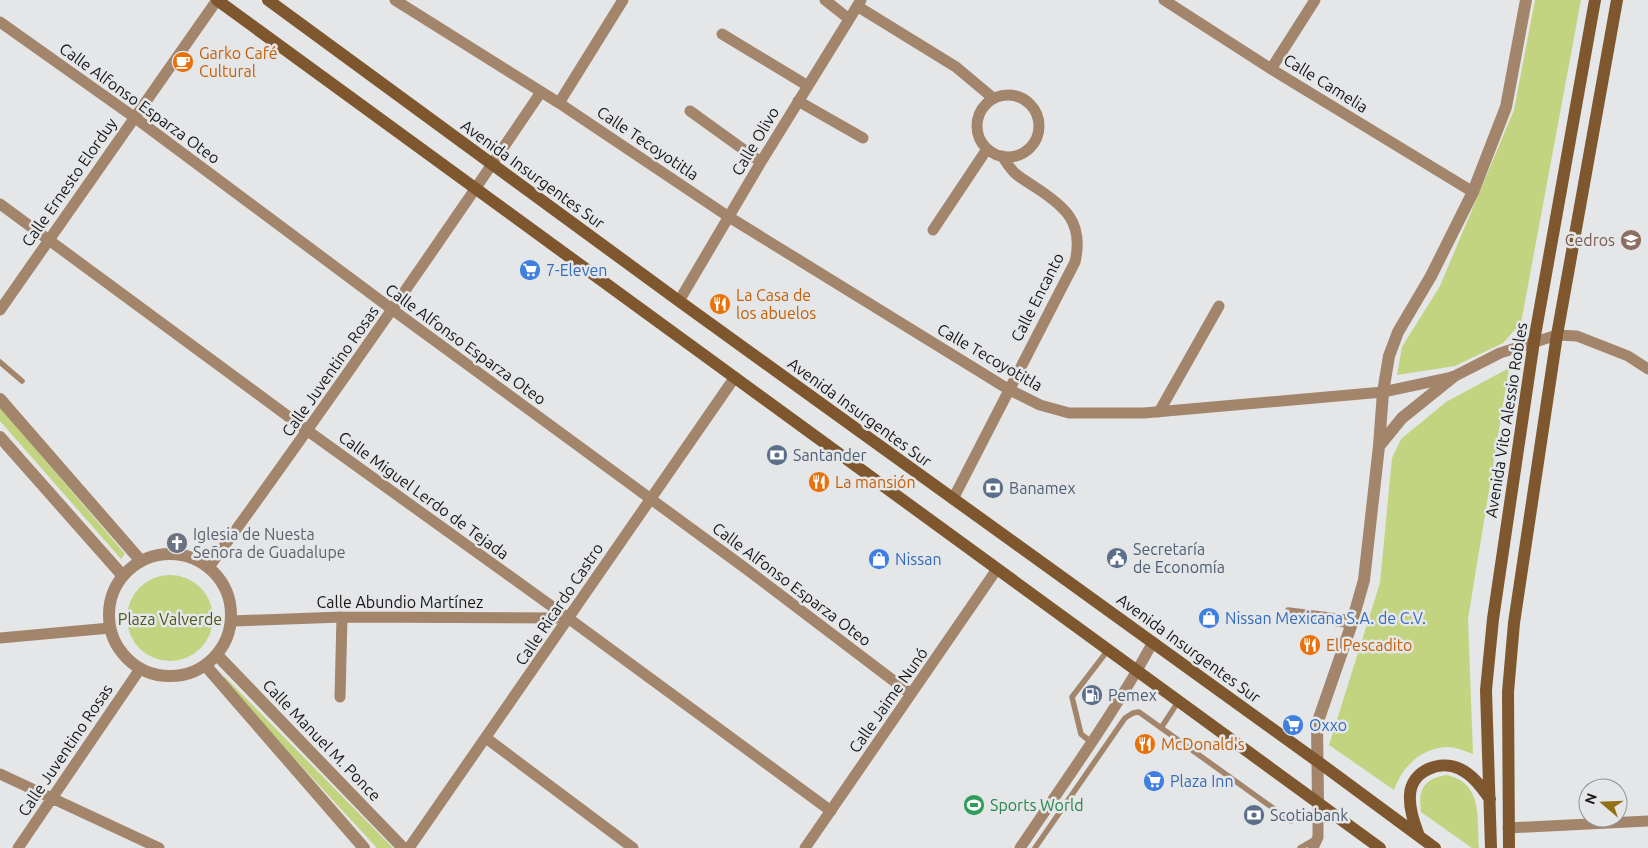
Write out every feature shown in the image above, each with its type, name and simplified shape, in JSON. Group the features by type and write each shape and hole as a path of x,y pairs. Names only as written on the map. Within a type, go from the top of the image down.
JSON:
{"main road":[{"path":"217,0 1380,848"},
{"name":"Avenida Insurgentes Sur","path":"268,0 679,301 1153,642 1435,848"},
{"name":"Avenida Vito Alessio Robles","path":"1491,848 1486,690 1493,619 1534,341 1595,0"},
{"path":"1509,848 1508,692 1514,623 1557,335 1615,0"},
{"path":"1419,836 1412,814 1410,793 1418,776 1427,769 1438,766 1450,766 1460,769 1478,784 1490,799"}],"street":[{"name":"Calle Ernesto Elorduy","path":"0,310 217,0"},
{"name":"Calle Tecoyotitla","path":"395,0 412,5 729,217 1008,390 1040,405 1069,413 1159,412 1383,392 1453,377 1500,353 1557,335 1577,336 1628,356 1648,368"},
{"path":"560,103 623,0"},
{"path":"825,0 849,18"},
{"name":"Calle Camelia","path":"1164,0 1473,192"},
{"path":"1271,68 1315,0"},
{"path":"1313,848 1318,837 1317,724 1352,622 1364,580 1388,356 1398,332 1431,276 1473,192 1506,107 1526,0"},
{"path":"859,3 956,67 993,98"},
{"name":"Calle Olivo","path":"679,301 761,162 859,3"},
{"name":"Calle Alfonso Esparza Oteo","path":"0,22 134,117 650,500 745,568 911,694"},
{"path":"722,34 808,86"},
{"name":"Calle Juventino Rosas","path":"209,567 393,310 541,92"},
{"path":"1013,95 1022,98 1036,112 1039,132 1035,141 1020,154 1010,157 994,154 987,149 978,134 977,126 981,110 993,98 1013,95"},
{"path":"798,101 863,138"},
{"path":"690,111 761,162"},
{"path":"933,230 987,149"},
{"name":"Calle Encanto","path":"954,499 1075,262 1079,245 1075,227 1066,211 1055,200 1016,174 1002,156"},
{"name":"Calle Miguel Lerdo de Tejada","path":"0,204 830,811"},
{"path":"1159,412 1220,306"},
{"path":"1379,446 1402,418 1453,377"},
{"name":"Calle Ricardo Castro","path":"410,848 734,378"},
{"path":"0,399 141,561"},
{"path":"0,436 123,576"},
{"path":"171,554 191,557 209,567 219,577 228,592 232,610 230,633 224,645 206,666 187,675 166,677 140,669 123,655 115,643 110,628 110,602 115,588 123,576 141,561 156,555 171,554"},
{"name":"Calle Jaime Nunó","path":"805,848 997,570"},
{"path":"340,697 342,616"},
{"name":"Calle Abundio Martínez","path":"232,620 342,616 568,618"},
{"path":"0,638 110,628"},
{"path":"1020,848 1092,742 1137,672 1153,642"},
{"name":"Calle Manuel M. Ponce","path":"217,655 403,848"},
{"path":"206,666 364,848"},
{"name":"Calle Juventino Rosas","path":"18,848 140,669"},
{"path":"486,738 633,848"},
{"path":"0,774 159,848"},
{"path":"1508,828 1648,822"}],"lane":[{"path":"0,362 22,382"},
{"path":"1287,612 1352,622"},
{"path":"1092,742 1082,734 1072,697 1108,650"},
{"path":"1161,728 1178,702"},
{"path":"1035,848 1125,718 1139,712 1291,821"},
{"path":"1300,848 1318,837"}],"green space":[{"path":"1535,0 1581,0 1521,323 1503,343 1455,366 1397,375 1402,347 1440,286 1514,110"},
{"path":"1509,368 1468,619 1473,754 1450,747 1429,751 1414,760 1407,767 1394,790 1329,745 1380,583 1392,458 1401,439 1446,402"},
{"path":"0,407 125,554 121,559 0,421"},
{"name":"Plaza Valverde","path":"162,575 178,575 187,578 201,587 210,601 213,618 210,635 201,649 187,658 178,661 162,661 146,654 134,642 127,626 127,610 134,594 146,582"},
{"path":"225,677 393,848 377,848 221,679"},
{"path":"1446,775 1458,779 1472,793 1476,803 1479,848 1472,848 1421,812 1420,798 1424,787 1432,779"}],"place":[{"name":"Garko Café Cultural","path":"183,62"},
{"name":"Cedros","path":"1631,240"},
{"name":"7-Eleven","path":"530,270"},
{"name":"La Casa de los abuelos","path":"720,304"},
{"name":"Santander","path":"777,455"},
{"name":"La mansión","path":"819,482"},
{"name":"Banamex","path":"993,488"},
{"name":"Iglesia de Nuesta Señora de Guadalupe","path":"177,543"},
{"name":"Secretaría de Economía","path":"1117,558"},
{"name":"Nissan","path":"879,559"},
{"name":"Nissan Mexicana S.A. de C.V.","path":"1209,618"},
{"name":"El Pescadito","path":"1310,645"},
{"name":"Pemex","path":"1092,695"},
{"name":"Oxxo","path":"1293,725"},
{"name":"McDonald's","path":"1145,744"},
{"name":"Plaza Inn","path":"1154,781"},
{"name":"Sports World","path":"974,805"},
{"name":"Scotiabank","path":"1254,815"}]}
